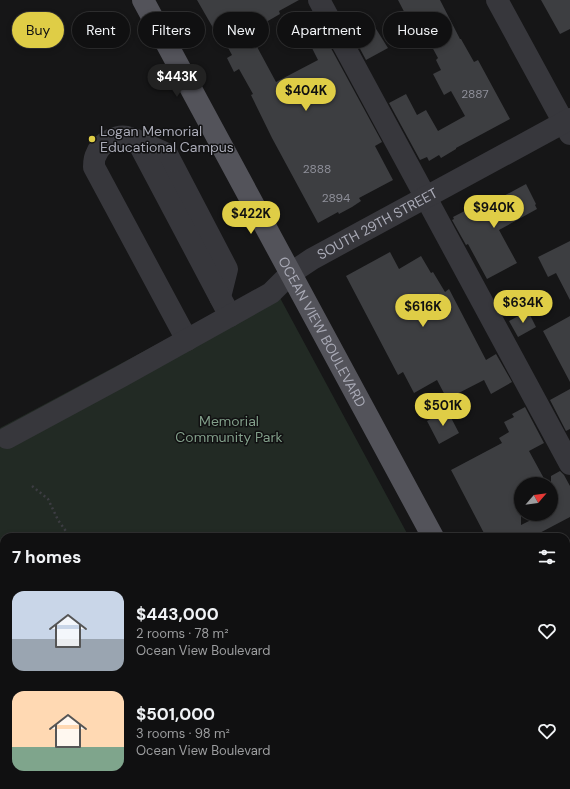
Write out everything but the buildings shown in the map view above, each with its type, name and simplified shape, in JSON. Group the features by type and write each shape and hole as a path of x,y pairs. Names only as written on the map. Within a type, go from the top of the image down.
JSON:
{"main road":[{"name":"OCEAN VIEW BOULEVARD","path":"143,0 431,533"}],"street":[{"path":"320,0 570,464"},
{"path":"497,0 568,125"},
{"name":"SOUTH 29TH STREET","path":"7,438 272,293 291,273 312,259 426,197 568,125"},
{"path":"187,340 94,167 96,154 103,146 114,138 131,138 140,146 230,316"}],"path":[{"path":"32,486 48,499 58,520 67,533"}],"green space":[{"name":"Memorial Community Park","path":"272,283 407,533 0,533 0,428"}],"place":[{"name":"Logan Memorial Educational Campus","path":"92,139"}]}
